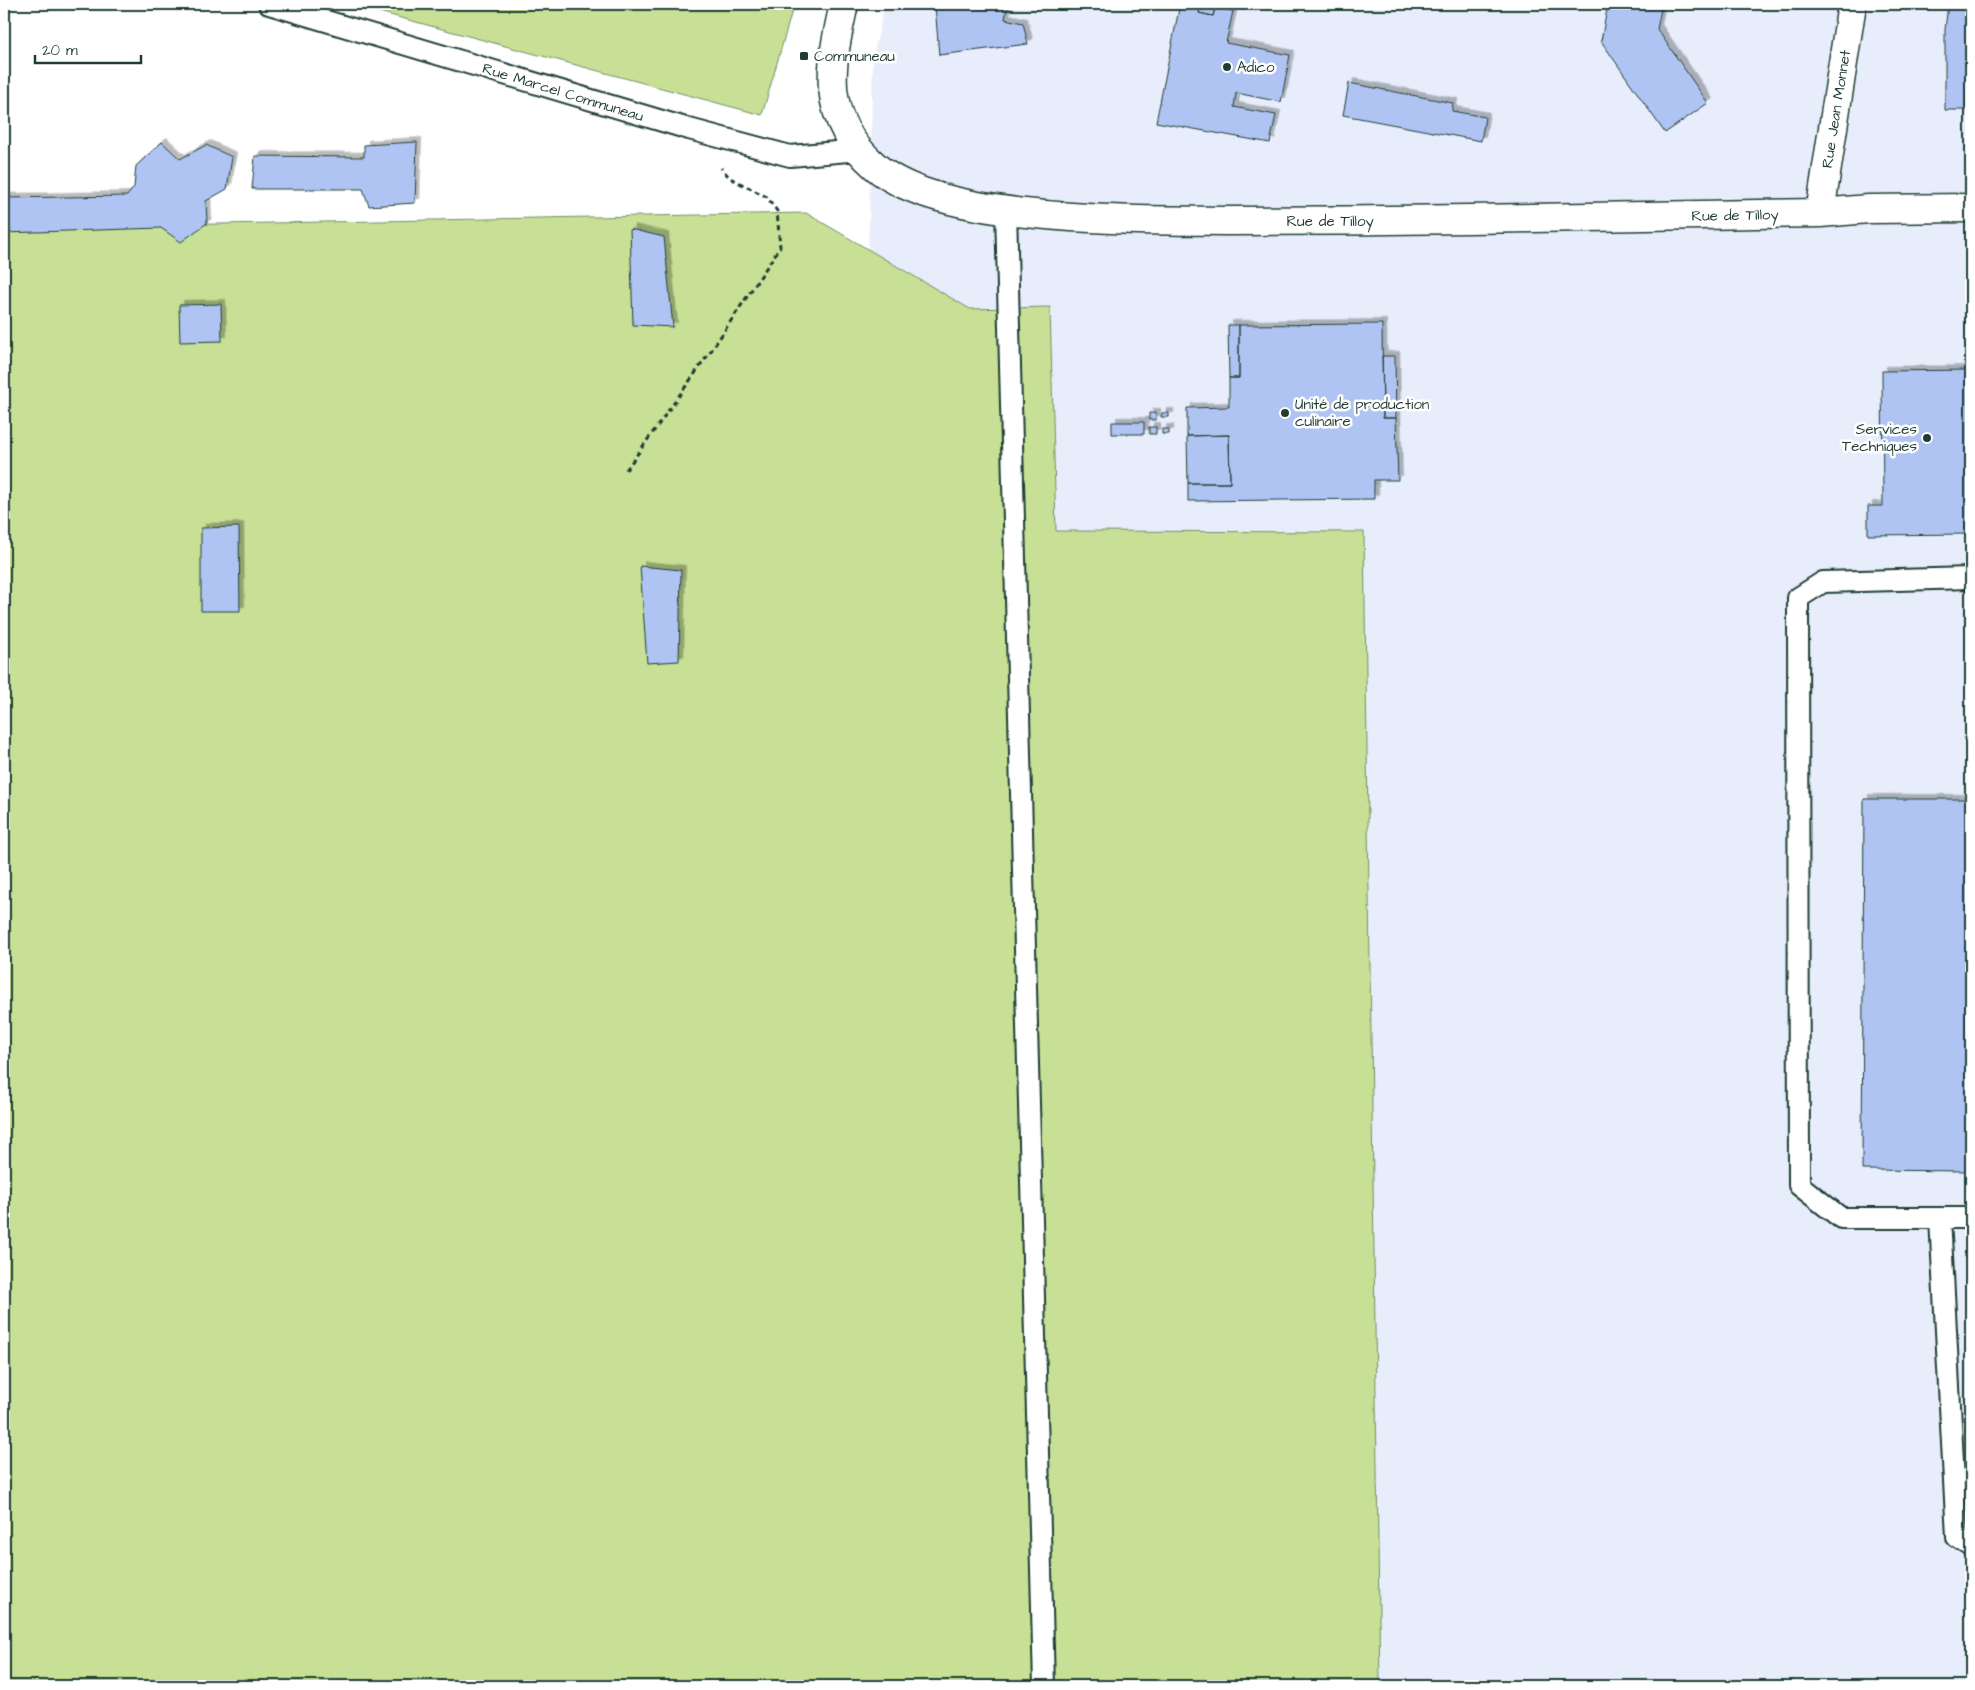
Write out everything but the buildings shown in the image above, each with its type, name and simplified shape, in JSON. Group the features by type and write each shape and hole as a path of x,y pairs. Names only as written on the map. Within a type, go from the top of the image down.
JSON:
{"street":[{"name":"Rue de Tilloy","path":"844,4 832,55 832,92 837,111 860,150 875,166 910,187 967,203 1006,210 1108,219 1321,221 1820,213 1869,209 1971,208"},
{"name":"Rue Jean Monnet","path":"1820,213 1852,4"}],"lane":[{"name":"Rue Marcel Communeau","path":"269,4 689,129 790,156 860,150"},
{"path":"1006,210 1044,1686"},
{"path":"1971,578 1823,582 1798,598 1799,1185 1841,1218 1971,1218"},
{"path":"1940,1218 1957,1537 1971,1546"}],"path":[{"path":"626,470 712,351 780,248 776,212 767,197 730,178 689,129"}],"shaded area":[{"path":"885,4 1971,4 1971,1686 833,1686 873,57"}],"green space":[{"path":"349,4 794,4 762,115"},
{"path":"806,213 970,309 1050,307 1056,531 1364,532 1380,1686 4,1686 4,228"}],"place":[{"name":"Communeau","path":"804,56"},
{"name":"Adico","path":"1227,67"},
{"name":"Unité de production culinaire","path":"1285,413"},
{"name":"Services Techniques","path":"1927,438"}]}
